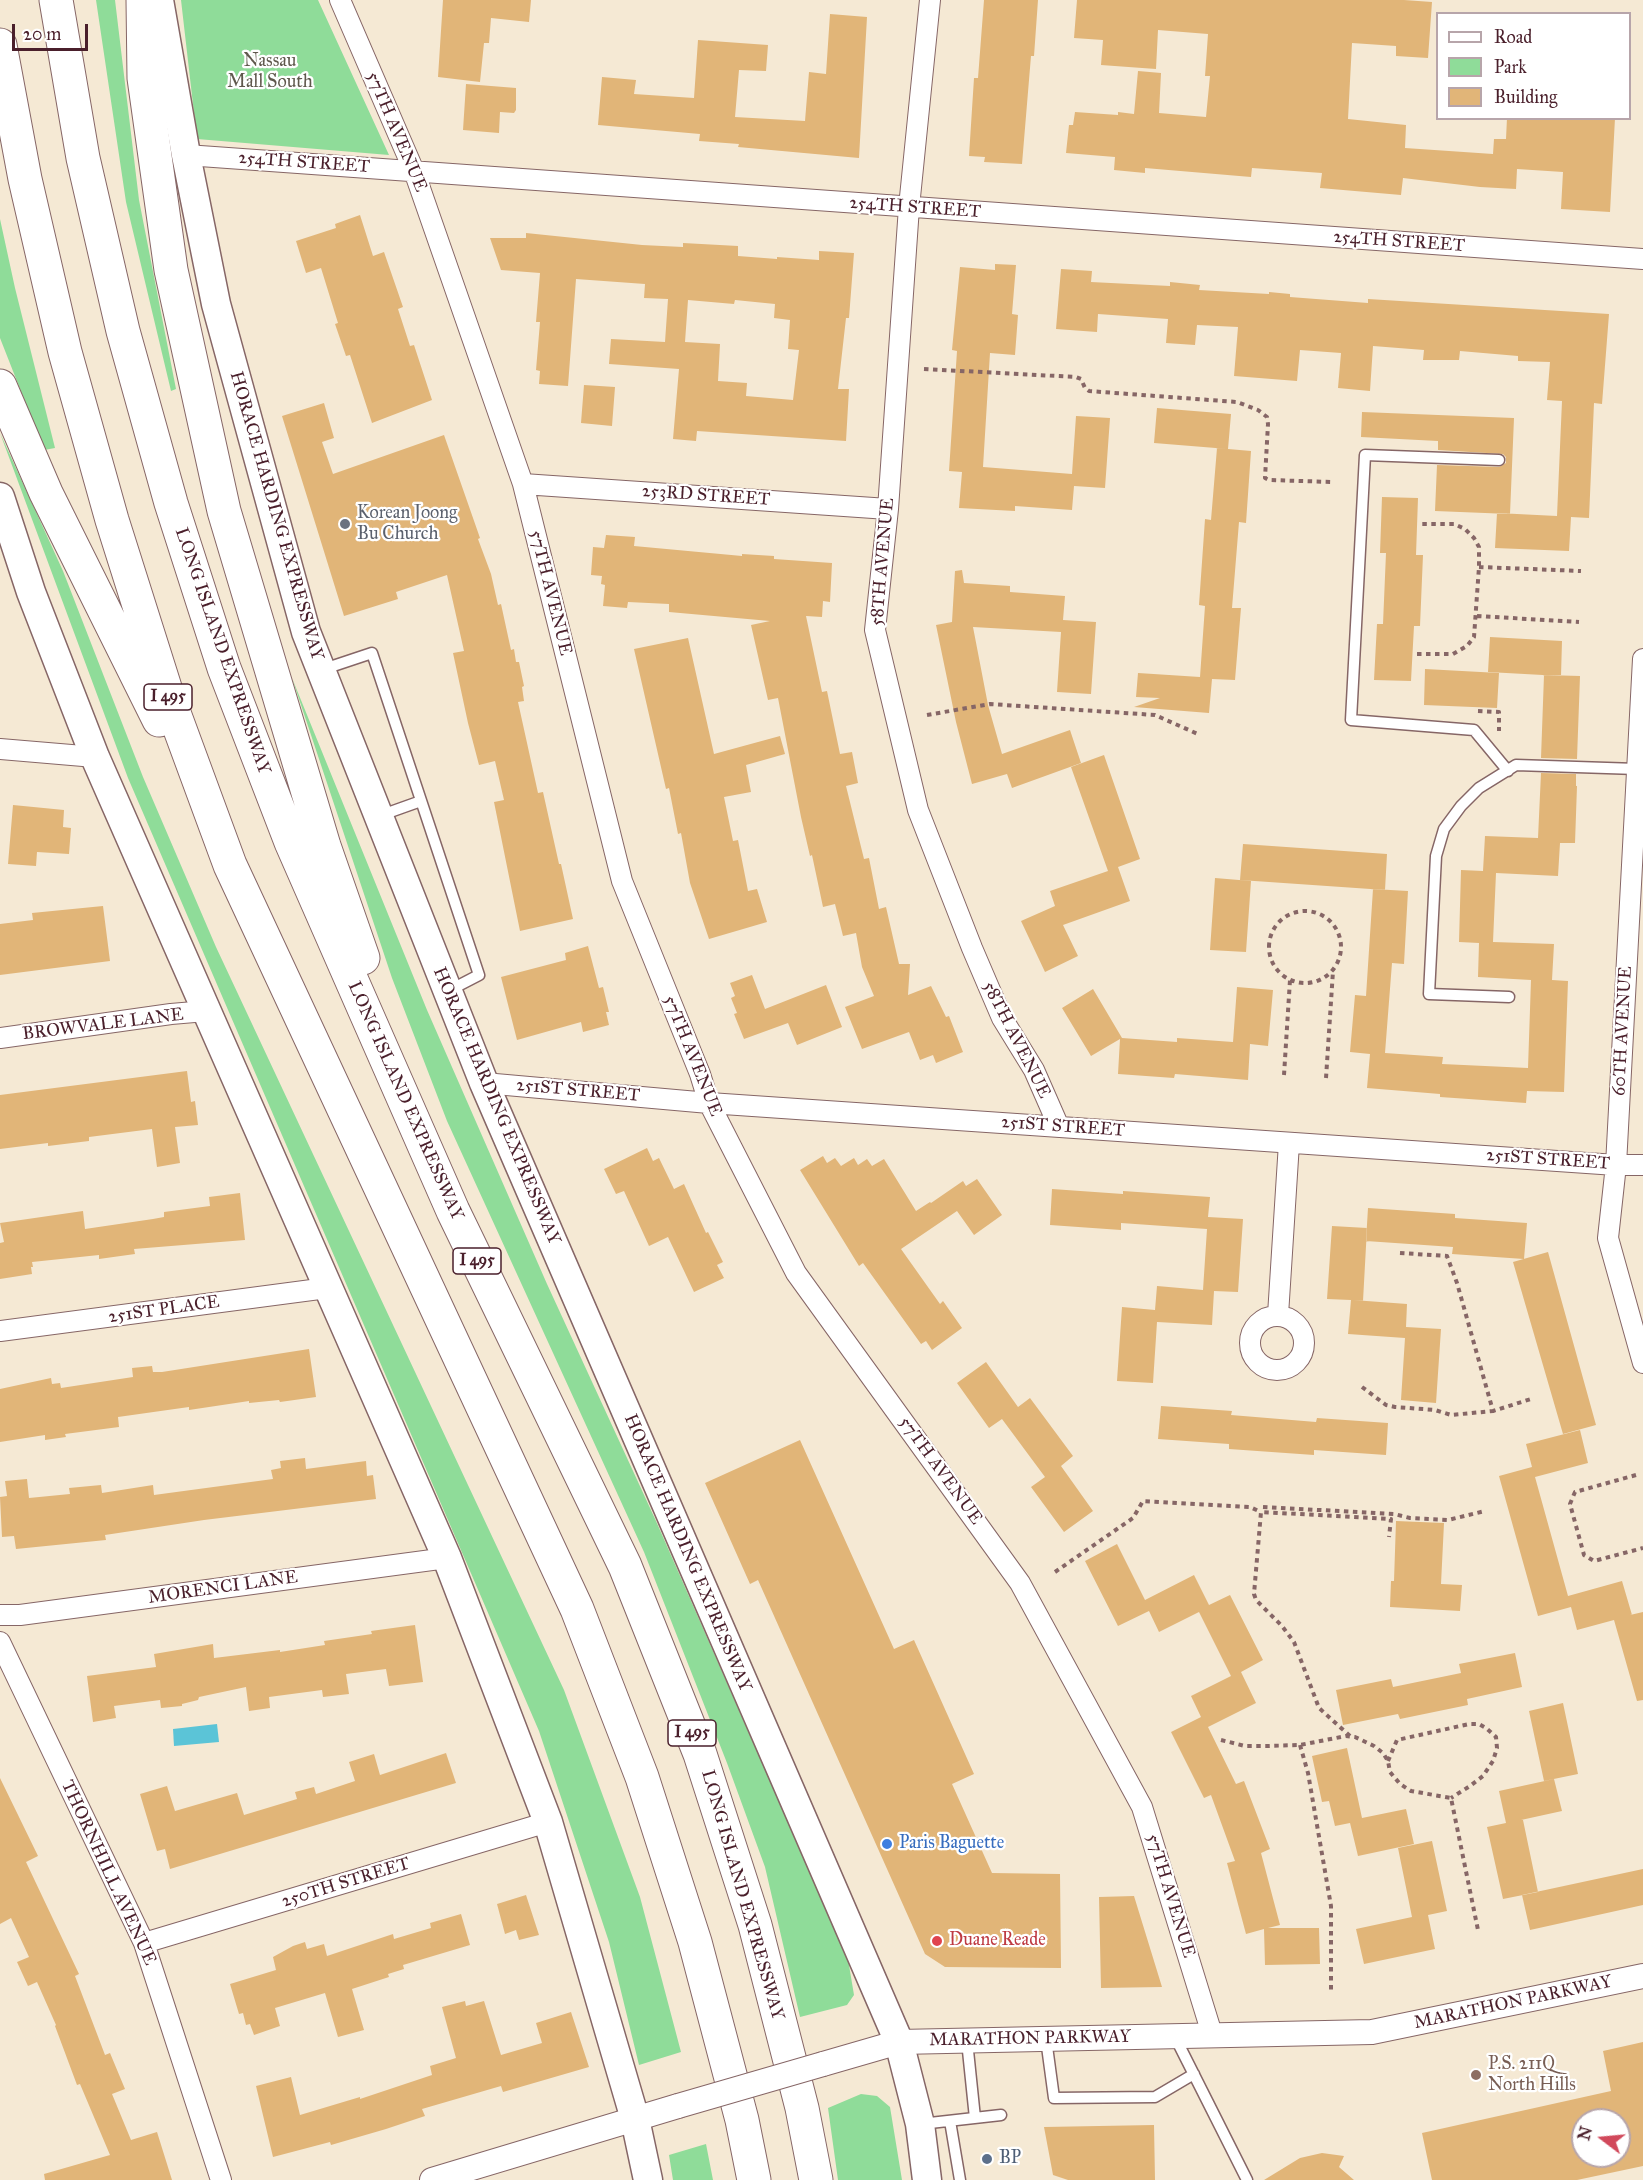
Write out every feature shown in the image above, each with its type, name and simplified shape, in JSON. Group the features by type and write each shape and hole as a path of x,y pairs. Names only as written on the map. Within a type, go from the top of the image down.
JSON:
{"highway":[{"name":"LONG ISLAND EXPRESSWAY","path":"56,0 83,159 123,331 171,503 224,668 291,842 453,1211 625,1566 700,1754 755,1925 802,2108 816,2180"},
{"path":"143,0 144,78 171,270 224,511 324,846 453,1211"},
{"name":"I 495","path":"0,45 26,179 65,352 111,520 167,694 230,865 573,1599 642,1777 695,1942 742,2120 754,2180"},
{"path":"0,386 46,493 230,865"}],"main road":[{"name":"HORACE HARDING EXPRESSWAY","path":"159,0 186,155 216,304 306,632 484,1083 899,2042 920,2124 927,2180"},
{"path":"0,497 31,592 95,757 447,1558 548,1822 635,2119 648,2180"}],"street":[{"name":"57TH AVENUE","path":"340,0 414,171 523,484 622,881 696,1063 709,1103 796,1273 1020,1582 1142,1807 1212,2034"},
{"name":"58TH AVENUE","path":"930,0 909,207 888,509 875,630 918,810 1002,1018 1034,1070 1059,1127"},
{"name":"254TH STREET","path":"186,155 1643,259"},
{"name":"253RD STREET","path":"523,484 888,509"},
{"name":"60TH AVENUE","path":"1643,659 1616,1165 1608,1238 1643,1363"},
{"path":"0,749 95,757"},
{"name":"BROWVALE LANE","path":"0,1038 206,1011"},
{"name":"251ST STREET","path":"484,1083 709,1103 1643,1165"},
{"path":"1278,1316 1289,1143"},
{"name":"251ST PLACE","path":"0,1331 327,1288"},
{"name":"MORENCI LANE","path":"0,1615 20,1615 447,1558"},
{"name":"THORNHILL AVENUE","path":"0,1642 144,1942 221,2180"},
{"name":"250TH STREET","path":"144,1942 548,1822"},
{"name":"MARATHON PARKWAY","path":"432,2180 899,2042 1372,2031 1643,1976"}],"lane":[{"path":"1499,460 1365,455 1351,720 1474,730 1508,771"},
{"path":"321,670 372,653 479,975 448,992"},
{"path":"1509,997 1429,994 1436,856 1444,829 1461,806 1479,788 1516,765 1637,769"},
{"path":"379,816 421,801"},
{"path":"1174,2035 1247,2180"},
{"path":"1046,2039 1054,2098 1155,2097 1194,2074"},
{"path":"967,2040 975,2118"},
{"path":"920,2124 1001,2115"},
{"path":"951,2121 960,2180"}],"path":[{"path":"924,369 1076,377 1082,379 1089,392 1238,402 1258,410 1267,417 1265,478 1333,482"},
{"path":"1417,654 1453,654 1467,646 1474,637 1479,567 1479,547 1465,529 1454,524 1422,524"},
{"path":"1479,567 1581,571"},
{"path":"1477,616 1579,622"},
{"path":"927,715 990,704 1155,715 1200,735"},
{"path":"1477,711 1499,712 1501,737"},
{"path":"1305,910 1317,912 1328,918 1335,925 1342,945 1341,956 1333,970 1321,980 1311,983 1290,980 1280,973 1273,963 1269,946 1274,928 1293,912 1305,910"},
{"path":"1326,1078 1333,970"},
{"path":"1284,1075 1290,980"},
{"path":"1400,1253 1447,1256 1457,1282 1493,1411"},
{"path":"1362,1387 1386,1405 1435,1410 1451,1415 1493,1411 1531,1399"},
{"path":"1636,1474 1575,1492 1570,1504 1584,1555 1594,1561 1643,1548"},
{"path":"1055,1572 1133,1518 1143,1501 1250,1507 1261,1512 1391,1519 1389,1537"},
{"path":"1263,1507 1394,1514 1410,1518 1448,1520 1485,1511"},
{"path":"1261,1512 1254,1594 1256,1600 1282,1626 1294,1642 1319,1708 1350,1736 1374,1746 1383,1753 1388,1761 1390,1772 1400,1784 1411,1791 1451,1798 1483,1776 1493,1761 1497,1748 1496,1737 1479,1724 1469,1724 1397,1740 1388,1761"},
{"path":"1221,1740 1245,1746 1300,1745 1350,1736"},
{"path":"1300,1745 1308,1773 1331,1906 1331,1994"},
{"path":"1451,1798 1478,1930"}],"green space":[{"path":"96,0 115,0 139,200 176,389 171,391 126,202"},
{"name":"Nassau Mall South","path":"181,0 318,0 389,155 197,139"},
{"path":"0,219 55,448 44,450 0,338"},
{"path":"0,433 63,571 143,777 216,947 564,1690 640,1897 681,2052 639,2065 609,1942 539,1731 128,778"},
{"path":"292,678 427,1010 547,1284 656,1521 848,1959 854,1995 847,2005 800,2017 765,1867 727,1763 644,1552 447,1121 392,978"},
{"path":"861,2094 877,2096 890,2107 902,2180 838,2180 828,2108"},
{"path":"706,2144 713,2180 673,2180 669,2155"}],"water":[{"path":"217,1724 219,1742 174,1746 173,1729"}],"building":[{"path":"443,0 531,0 529,22 491,18 489,43 484,43 480,82 438,77"},
{"path":"984,0 1038,0 1022,164 984,162 985,157 969,156 974,78 978,78"},
{"path":"1077,0 1404,0 1432,2 1428,58 1396,56 1396,46 1352,43 1348,119 1406,125 1405,148 1493,154 1494,139 1506,139 1507,120 1615,120 1610,212 1561,209 1563,172 1517,169 1516,189 1403,178 1401,195 1320,188 1322,173 1252,168 1251,177 1145,168 1145,173 1114,170 1115,157 1066,153 1069,125 1073,125 1075,112 1134,114 1138,71 1161,73 1159,113 1206,117 1210,76 1205,76 1208,34 1158,30 1156,69 1101,65 1103,40 1074,38"},
{"path":"830,14 867,17 859,158 738,147 739,144 699,141 700,134 598,125 602,77 636,80 634,94 694,98 698,40 768,45 766,71 739,70 735,117 805,121 809,72 826,74"},
{"path":"466,84 516,88 516,110 514,113 500,112 499,133 463,130"},
{"path":"360,215 373,256 384,252 403,307 398,309 410,346 414,345 432,400 372,423 350,355 346,356 335,324 338,323 321,268 306,273 296,241 336,228 335,224"},
{"path":"526,233 642,245 683,247 683,243 738,246 738,256 777,259 777,257 819,260 819,251 854,253 849,318 846,318 838,389 849,389 846,441 697,431 696,441 673,439 679,369 609,364 611,339 665,342 668,299 644,298 645,284 576,279 568,386 539,384 540,371 536,370 540,322 536,322 540,273 501,270 490,238 526,238","holes":["688,300 734,304 735,300 775,304 774,318 790,320 788,349 799,350 793,400 746,396 747,383 718,381 720,344 685,342"]},
{"path":"995,264 1016,265 1012,314 1018,315 1015,355 990,353 983,467 1072,474 1076,416 1110,418 1105,488 1074,486 1072,510 1015,506 1015,511 959,508 962,472 949,471 957,351 952,350 960,267 995,270"},
{"path":"1061,269 1092,271 1091,282 1170,286 1170,282 1200,285 1199,290 1269,294 1269,292 1290,294 1290,297 1368,303 1368,299 1609,314 1602,404 1594,403 1589,518 1571,517 1569,551 1495,548 1497,513 1557,516 1562,401 1547,400 1550,362 1518,361 1518,356 1460,351 1459,360 1423,360 1424,350 1373,346 1370,391 1338,388 1341,353 1300,350 1297,381 1234,376 1238,327 1197,325 1195,345 1166,343 1168,319 1098,314 1097,332 1056,329"},
{"path":"584,385 615,387 612,426 581,423"},
{"path":"324,403 334,438 322,442 333,474 444,435 480,538 478,539 491,574 498,605 501,604 511,650 514,649 516,662 519,662 524,686 522,687 524,701 518,702 538,793 543,792 573,919 520,931 494,802 504,800 495,761 479,765 468,723 453,653 464,651 447,575 396,592 398,599 344,616 282,416"},
{"path":"1157,408 1231,414 1228,449 1251,451 1246,523 1239,522 1232,608 1241,608 1235,680 1212,679 1209,713 1134,707 1160,698 1136,697 1138,673 1200,677 1205,606 1199,605 1205,519 1211,520 1217,448 1154,443"},
{"path":"1362,412 1514,418 1510,514 1435,511 1437,465 1499,467 1506,463 1506,457 1503,454 1438,450 1438,441 1361,437"},
{"path":"1382,497 1418,498 1416,555 1423,555 1420,626 1414,626 1411,681 1374,680 1377,624 1383,624 1386,553 1380,553"},
{"path":"606,535 635,537 634,546 742,556 742,554 774,556 774,559 832,563 830,602 823,601 822,617 806,616 822,692 827,691 840,754 852,752 858,783 846,786 864,859 869,858 879,909 886,907 899,964 910,964 908,995 931,986 946,1017 949,1016 963,1052 936,1063 933,1055 920,1060 909,1032 862,1049 845,1007 874,996 862,967 856,933 843,936 835,904 823,907 801,817 778,698 768,700 751,625 770,621 669,612 669,604 628,602 627,608 603,606 605,585 601,584 602,576 591,575 593,547 604,548"},
{"path":"962,570 964,583 1010,586 1010,592 1065,596 1063,620 1096,622 1091,694 1057,692 1061,632 973,627 988,705 1002,754 1070,730 1081,763 1012,788 1007,774 972,784 956,722 936,625 952,622 955,571"},
{"path":"1490,637 1562,641 1561,676 1488,672"},
{"path":"688,638 714,754 780,736 785,754 746,765 751,792 724,797 733,841 738,840 748,891 757,889 767,922 709,939 690,883 681,833 678,834 669,788 666,789 634,649"},
{"path":"1425,669 1499,673 1497,708 1424,705"},
{"path":"1544,675 1580,676 1577,759 1541,758"},
{"path":"1104,755 1140,859 1118,867 1130,901 1063,925 1078,956 1045,972 1021,921 1055,906 1050,891 1108,871 1071,767"},
{"path":"1541,773 1576,774 1575,843 1560,843 1558,876 1496,873 1493,942 1554,944 1552,980 1568,981 1564,1092 1527,1091 1526,1103 1440,1097 1440,1094 1367,1088 1370,1054 1350,1052 1355,995 1366,996 1373,889 1408,891 1404,964 1392,963 1385,1053 1443,1057 1442,1064 1528,1068 1531,980 1478,977 1479,943 1459,942 1461,870 1483,871 1485,836 1538,838"},
{"path":"13,805 64,810 63,827 71,828 69,854 37,852 36,866 8,864"},
{"path":"1243,844 1387,854 1385,890 1240,880"},
{"path":"1215,878 1251,881 1246,952 1210,950"},
{"path":"103,906 110,961 0,975 0,924 33,920 32,913"},
{"path":"588,946 599,988 603,987 609,1012 606,1012 609,1025 583,1032 581,1022 517,1040 501,977 566,960 565,953"},
{"path":"752,975 765,1009 826,985 842,1027 797,1045 788,1023 744,1039 734,1014 737,1013 731,998 735,996 730,983"},
{"path":"1237,987 1273,990 1268,1046 1250,1044 1248,1080 1175,1074 1174,1078 1118,1074 1120,1039 1091,1056 1062,1008 1093,989 1122,1038 1177,1042 1177,1038 1233,1042"},
{"path":"187,1071 191,1102 195,1101 198,1125 175,1127 180,1163 157,1167 152,1129 89,1137 89,1141 0,1149 0,1095"},
{"path":"647,1148 653,1161 659,1158 674,1189 684,1184 706,1233 708,1232 723,1262 717,1265 724,1278 694,1292 668,1237 649,1246 624,1191 616,1194 604,1169"},
{"path":"823,1156 827,1163 835,1158 841,1166 854,1158 858,1165 867,1159 872,1166 884,1159 916,1211 963,1181 966,1186 977,1179 1002,1215 974,1235 957,1211 901,1249 940,1304 943,1301 962,1328 932,1350 926,1341 921,1344 863,1263 859,1266 800,1170"},
{"path":"1052,1189 1210,1197 1208,1217 1243,1219 1238,1292 1214,1291 1212,1325 1157,1322 1153,1383 1117,1381 1122,1307 1155,1310 1157,1286 1203,1290 1207,1229 1121,1223 1121,1230 1050,1225"},
{"path":"240,1193 245,1240 134,1249 135,1254 99,1259 99,1255 32,1262 32,1274 0,1279 0,1243 4,1242 0,1223 83,1211 85,1229 164,1217 164,1212 210,1206 209,1197"},
{"path":"1368,1208 1455,1214 1455,1218 1527,1223 1524,1259 1452,1254 1453,1247 1366,1241"},
{"path":"1332,1226 1367,1228 1363,1301 1407,1304 1406,1327 1441,1329 1436,1403 1401,1400 1405,1338 1348,1334 1351,1300 1327,1299"},
{"path":"1548,1252 1596,1425 1563,1434 1513,1262"},
{"path":"309,1349 316,1397 280,1402 279,1400 249,1403 249,1401 189,1410 189,1407 118,1417 119,1427 65,1434 66,1437 45,1440 45,1435 0,1442 0,1389 51,1378 52,1384 60,1383 61,1388 133,1377 132,1368 152,1366 153,1372 162,1372"},
{"path":"986,1362 1018,1407 1030,1398 1073,1456 1061,1466 1093,1511 1064,1532 1031,1487 1045,1477 1002,1419 989,1428 957,1383"},
{"path":"1161,1406 1232,1411 1231,1415 1316,1422 1317,1418 1388,1423 1386,1455 1314,1450 1314,1455 1229,1449 1229,1444 1158,1439"},
{"path":"1580,1430 1588,1463 1535,1477 1568,1596 1622,1581 1632,1615 1643,1612 1643,1700 1637,1701 1614,1620 1577,1630 1571,1607 1538,1616 1499,1476 1532,1467 1526,1444"},
{"path":"800,1440 894,1649 914,1640 974,1774 952,1784 992,1873 1060,1874 1061,1968 945,1967 925,1954 758,1580 750,1584 705,1483"},
{"path":"305,1458 306,1469 366,1461 367,1476 373,1475 376,1499 204,1520 105,1535 106,1540 16,1549 14,1536 2,1537 0,1497 7,1496 5,1481 27,1479 29,1498 70,1494 69,1488 101,1485 102,1493 153,1485 154,1495 273,1479 271,1470 281,1468 280,1461"},
{"path":"1396,1521 1444,1523 1441,1584 1462,1585 1460,1611 1390,1607 1391,1581 1394,1581"},
{"path":"1117,1544 1145,1600 1194,1575 1209,1605 1230,1595 1263,1660 1241,1672 1256,1703 1208,1727 1236,1784 1244,1781 1270,1849 1261,1853 1280,1925 1268,1928 1319,1928 1320,1964 1265,1965 1264,1929 1246,1934 1227,1863 1235,1861 1211,1795 1204,1798 1171,1732 1201,1717 1191,1696 1231,1676 1199,1612 1159,1632 1149,1611 1118,1626 1085,1561"},
{"path":"415,1625 423,1682 389,1686 386,1669 346,1674 349,1694 323,1697 322,1690 269,1697 270,1708 249,1711 246,1687 199,1697 198,1700 182,1704 182,1706 161,1708 160,1700 114,1706 116,1718 93,1722 87,1676 156,1667 154,1654 213,1644 214,1658 280,1650 280,1652 325,1645 324,1641 372,1634 371,1631"},
{"path":"1515,1653 1522,1687 1467,1699 1468,1705 1400,1719 1398,1714 1343,1725 1336,1690 1391,1679 1393,1687 1461,1673 1459,1664"},
{"path":"1563,1703 1578,1774 1544,1781 1529,1711"},
{"path":"1347,1748 1362,1818 1406,1809 1414,1844 1358,1856 1350,1823 1335,1826 1329,1801 1322,1802 1312,1756"},
{"path":"446,1753 456,1783 170,1869 165,1849 157,1851 140,1794 167,1786 175,1811 237,1793 244,1815 297,1799 295,1792 314,1787 316,1794 355,1781 349,1762 374,1754 380,1775"},
{"path":"0,1778 38,1856 26,1862 79,1974 75,1976 105,2055 110,2053 125,2089 112,2094 131,2140 157,2132 172,2180 45,2180 44,2174 110,2155 80,2084 77,2085 56,2025 37,1982 28,1986 17,1962 29,1957 11,1918 0,1924"},
{"path":"1554,1779 1562,1811 1521,1820 1523,1820 1538,1892 1503,1899 1487,1827 1506,1823 1499,1791"},
{"path":"1432,1841 1447,1911 1428,1915 1435,1949 1364,1964 1356,1929 1412,1917 1398,1848"},
{"path":"1643,1869 1643,1905 1530,1930 1522,1895"},
{"path":"526,1895 539,1935 519,1940 516,1930 505,1934 497,1904"},
{"path":"1134,1896 1162,1987 1101,1988 1099,1897"},
{"path":"461,1914 470,1945 403,1965 404,1969 388,1974 389,1977 352,1989 364,2030 338,2037 325,1993 275,2008 280,2026 254,2035 250,2024 246,2025 243,2013 239,2014 230,1984 276,1970 273,1957 293,1946 305,1942 307,1949 324,1944 327,1956 393,1934 394,1939 431,1928 430,1923"},
{"path":"465,2001 466,2006 484,2001 501,2055 542,2043 536,2023 571,2012 589,2067 503,2092 501,2086 422,2109 425,2116 386,2129 331,2145 330,2142 273,2157 256,2086 291,2077 300,2115 360,2097 360,2099 432,2075 430,2066 456,2058 442,2007"},
{"path":"1643,2042 1643,2166 1577,2180 1432,2180 1422,2133 1611,2091 1603,2051"},
{"path":"1154,2125 1155,2180 1068,2180 1053,2175 1044,2127"},
{"path":"1322,2153 1344,2156 1339,2167 1354,2180 1264,2180 1300,2158"}],"place":[{"name":"Korean Joong Bu Church","path":"345,524"},
{"name":"Paris Baguette","path":"887,1844"},
{"name":"Duane Reade","path":"937,1941"},
{"name":"P.S. 211Q North Hills","path":"1476,2075"},
{"name":"BP","path":"987,2159"}]}
